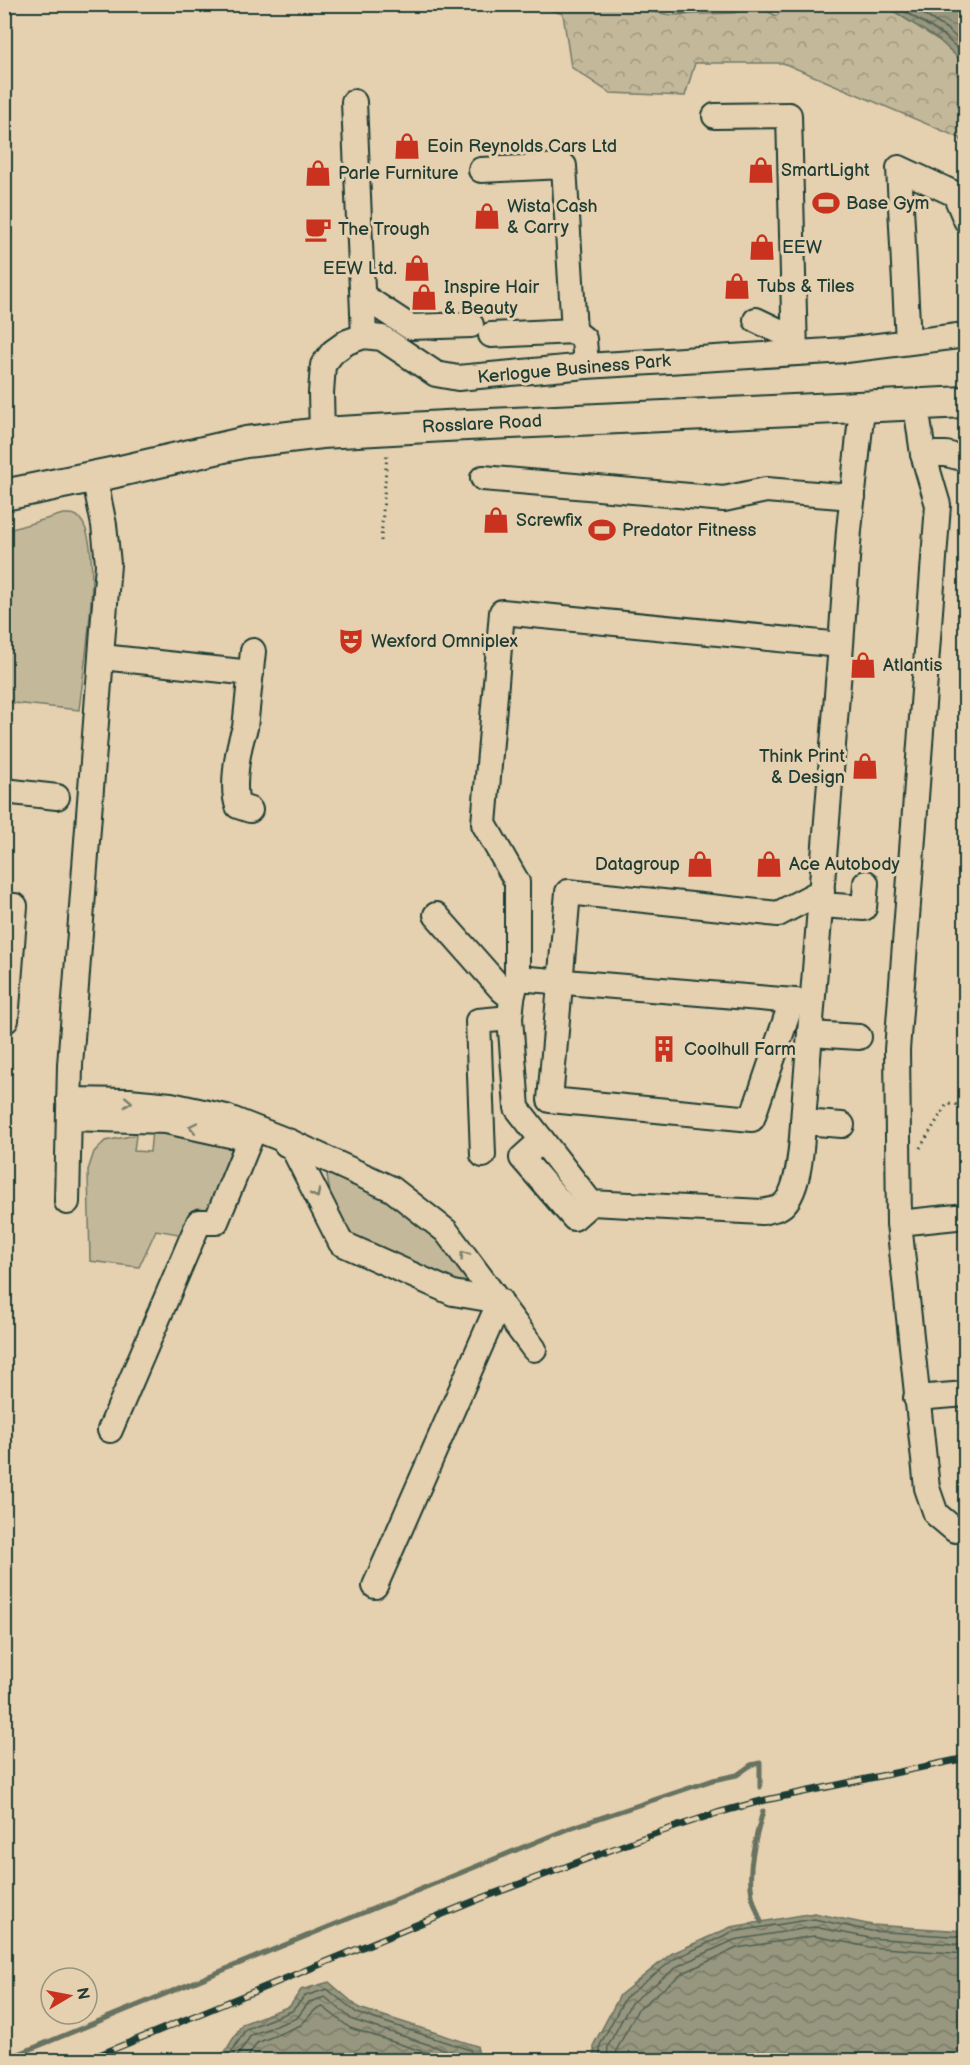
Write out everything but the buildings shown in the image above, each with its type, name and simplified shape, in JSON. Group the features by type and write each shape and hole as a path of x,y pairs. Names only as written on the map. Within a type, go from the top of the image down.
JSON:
{"main road":[{"name":"Rosslare Road","path":"4,495 246,442 322,433 966,402"}],"street":[{"path":"322,433 323,365 333,352 347,342 364,336 354,102"},
{"path":"715,116 789,115 794,346"},
{"path":"481,170 564,166 574,331"},
{"path":"908,342 899,168 955,194 966,220"},
{"path":"363,296 410,327 574,331 584,339 586,366"},
{"path":"756,320 794,346"},
{"name":"Kerlogue Business Park","path":"364,336 382,338 436,374 458,378 794,346 846,350 966,335"},
{"path":"916,405 923,454 938,505 897,1050 900,1223 916,1398 927,1488 936,1514 955,1530 966,1529"},
{"path":"862,408 822,898 802,1001 752,1119 550,1100 568,892 777,914 822,898 864,908 866,883"},
{"path":"923,454 946,454 966,459"},
{"path":"67,1202 70,1065 108,564 104,525 94,476"},
{"path":"483,478 724,499 766,490 853,497"},
{"path":"802,1001 810,1034 803,1122 798,1168 792,1195 780,1208 762,1212 591,1203 517,1108 513,998 518,882 484,824 502,612 841,645"},
{"path":"102,657 252,662 245,728 248,739 246,760 235,798 238,806 250,810"},
{"path":"223,784 225,764 245,766"},
{"path":"4,791 57,797"},
{"path":"4,906 15,906 6,1020 4,1019"},
{"path":"436,915 502,990 513,998"},
{"path":"483,1155 478,1021 513,998 560,981 802,1001"},
{"path":"810,1034 859,1037"},
{"path":"69,1109 129,1101 171,1105 226,1117 290,1142 392,1189 446,1231 534,1349"},
{"path":"69,1109 166,1121 250,1139 279,1148 290,1142"},
{"path":"803,1122 842,1125"},
{"path":"110,1431 199,1222 216,1222 250,1139"},
{"path":"290,1142 341,1243 453,1293 500,1301"},
{"path":"900,1223 966,1216"},
{"path":"375,1586 500,1301"},
{"path":"916,1398 966,1394"}],"path":[{"path":"381,541 387,453"},
{"path":"917,1152 947,1104 966,1105"}],"green space":[{"path":"756,4 776,16 786,5 884,5 939,40 965,64 965,150 960,138 783,63 695,63 685,96 610,93 571,67 563,14 536,5 606,5 672,15 734,13"},
{"path":"63,514 75,515 80,519 87,533 91,555 92,581 88,640 79,710 5,702 5,531"},
{"path":"152,1131 175,1131 230,1146 231,1150 211,1206 209,1209 196,1208 184,1235 156,1230 139,1267 90,1261 88,1170 94,1152 105,1141 136,1135 134,1151 150,1152"},
{"path":"328,1171 340,1171 426,1224 468,1277 467,1282 455,1283 352,1240 339,1218 330,1192"}],"water":[{"path":"884,5 965,5 965,64 939,40"},
{"path":"814,1913 872,1925 965,1931 965,2060 594,2060 594,2044 620,1995 671,1954 731,1927"},
{"path":"329,1982 359,2008 477,2046 480,2060 211,2060 225,2052 242,2024 290,2006 301,1990"}],"waterway":[{"path":"655,4 686,13 692,4"},
{"path":"4,2060 570,1828 713,1780 737,1775 751,1765 760,1763 760,1787"},
{"path":"761,1922 752,1895 751,1874 753,1852 763,1811"}],"railway":[{"path":"87,2060 482,1898 648,1836 761,1801 966,1758"}],"place":[{"name":"Eoin Reynolds Cars Ltd","path":"407,146"},
{"name":"SmartLight","path":"761,170"},
{"name":"Parle Furniture","path":"318,173"},
{"name":"Base Gym","path":"826,203"},
{"name":"Wista Cash & Carry","path":"487,216"},
{"name":"The Trough","path":"318,229"},
{"name":"EEW","path":"762,247"},
{"name":"EEW Ltd.","path":"417,268"},
{"name":"Tubs & Tiles","path":"737,286"},
{"name":"Inspire Hair & Beauty","path":"424,297"},
{"name":"Screwfix","path":"496,520"},
{"name":"Predator Fitness","path":"602,530"},
{"name":"Wexford Omniplex","path":"351,641"},
{"name":"Atlantis","path":"863,665"},
{"name":"Think Print & Design","path":"865,766"},
{"name":"Datagroup","path":"700,864"},
{"name":"Ace Autobody","path":"769,864"},
{"name":"Coolhull Farm","path":"664,1049"}]}
